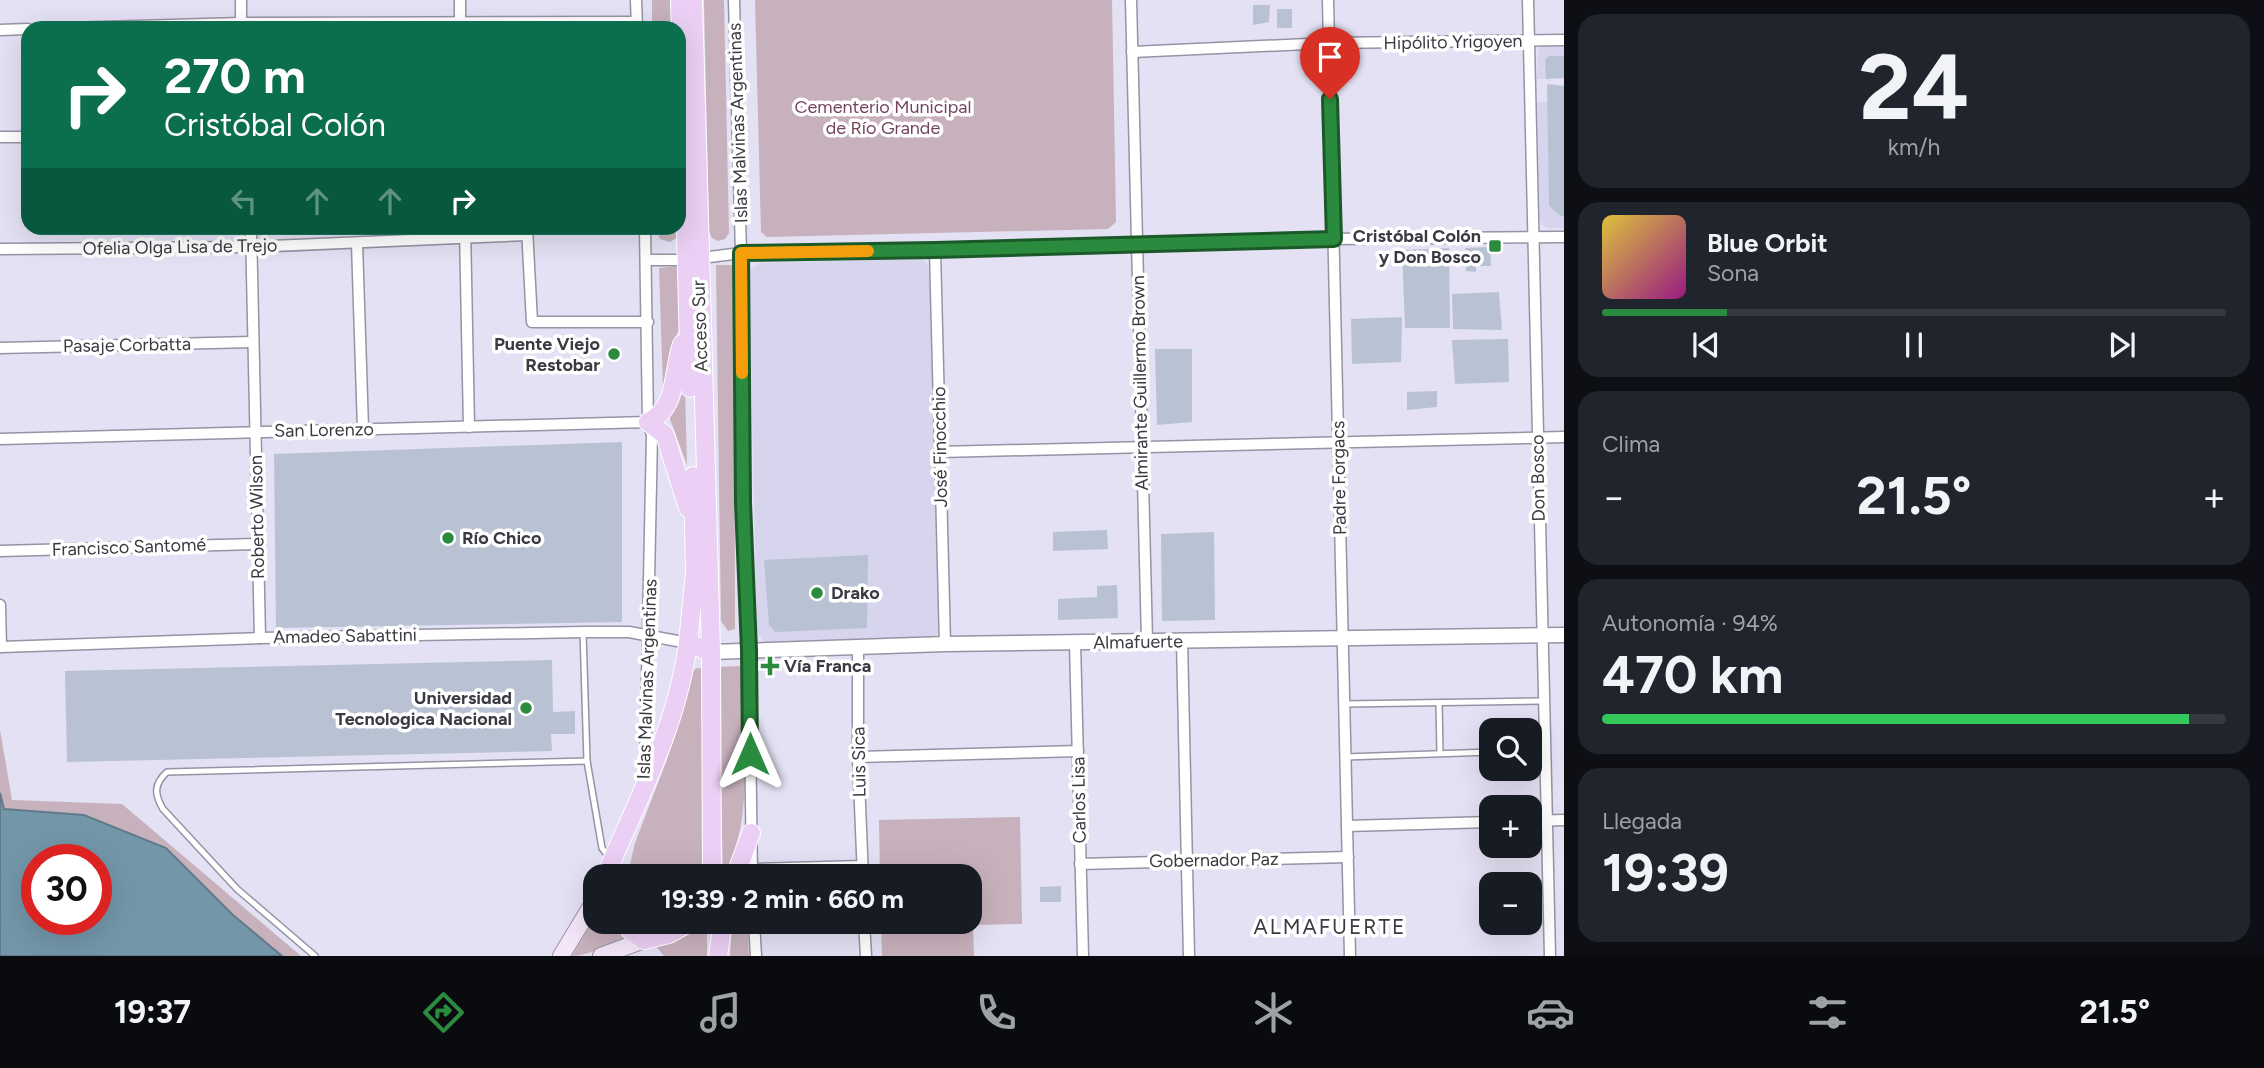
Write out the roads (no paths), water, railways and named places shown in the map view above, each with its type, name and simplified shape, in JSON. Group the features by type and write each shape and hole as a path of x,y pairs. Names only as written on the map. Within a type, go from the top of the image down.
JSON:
{"main road":[{"name":"Acceso Sur","path":"680,0 681,21"},
{"name":"Acceso Sur","path":"613,864 643,796 685,667 695,573 688,327 692,259 692,0"},
{"name":"Acceso Sur","path":"686,130 711,652 712,864"},
{"path":"688,327 679,353 670,399 659,417 648,422 665,435 694,520"},
{"path":"688,643 711,652"},
{"path":"744,864 751,832"},
{"path":"561,956 583,920"},
{"path":"635,934 657,956"},
{"path":"601,956 668,934"},
{"path":"713,934 716,956"},
{"path":"716,956 721,934"}],"street":[{"path":"241,0 241,21"},
{"path":"460,0 460,21"},
{"path":"636,0 637,21"},
{"name":"Islas Malvinas Argentinas","path":"734,0 751,832"},
{"name":"Almirante Guillermo Brown","path":"1131,0 1147,641"},
{"name":"Padre Forgacs","path":"1328,0 1350,956"},
{"name":"Don Bosco","path":"1528,0 1550,956"},
{"path":"0,30 21,29"},
{"name":"Hipólito Yrigoyen","path":"1132,52 1329,43 1564,40"},
{"path":"0,137 21,137"},
{"name":"Roberto Wilson","path":"251,235 260,638"},
{"name":"Ofelia Olga Lisa de Trejo","path":"0,249 251,247 357,243 443,235"},
{"path":"465,235 469,427"},
{"path":"527,235 532,322 648,322"},
{"name":"Islas Malvinas Argentinas","path":"643,796 652,435 648,422 645,235"},
{"path":"646,260 692,259 741,253 1334,239 1564,237"},
{"path":"357,243 363,429"},
{"name":"José Finocchio","path":"935,250 946,644"},
{"name":"Pasaje Corbatta","path":"0,348 253,342"},
{"name":"San Lorenzo","path":"0,439 648,422"},
{"path":"939,452 1564,437"},
{"name":"Francisco Santomé","path":"0,551 258,544"},
{"path":"0,605 1,647"},
{"name":"Amadeo Sabattini","path":"1,647 260,638 583,632 629,632 688,643"},
{"name":"Almafuerte","path":"711,652 946,644 1564,635"},
{"path":"1182,641 1189,956"},
{"name":"Carlos Lisa","path":"1074,643 1083,956"},
{"name":"Luis Sica","path":"858,648 858,757 863,864"},
{"path":"858,757 1077,751"},
{"path":"1542,821 1564,820"},
{"path":"1347,826 1479,822"},
{"name":"Gobernador Paz","path":"1080,864 1348,857"},
{"path":"755,934 756,956"},
{"path":"865,934 866,956"}],"lane":[{"path":"583,632 587,761 602,848 608,864"},
{"path":"1344,704 1543,701"},
{"path":"1439,703 1440,753"},
{"path":"1345,757 1479,752"},
{"path":"316,956 237,889 163,810 157,800 156,789 159,780 167,772 587,761"}],"water":[{"path":"0,793 4,809 84,815 166,848 233,915 282,956 0,956"}],"place":[{"name":"Cristóbal Colón y Don Bosco","path":"1495,246"},
{"name":"Puente Viejo Restobar","path":"614,354"},
{"name":"Río Chico","path":"448,538"},
{"name":"Drako","path":"817,593"},
{"name":"Vía Franca","path":"770,666"},
{"name":"Universidad Tecnologica Nacional","path":"526,708"}],"district":[{"name":"ALMAFUERTE","path":"1330,926"}],"park label":[{"name":"Cementerio Municipal de Río Grande","path":"883,117"}]}
